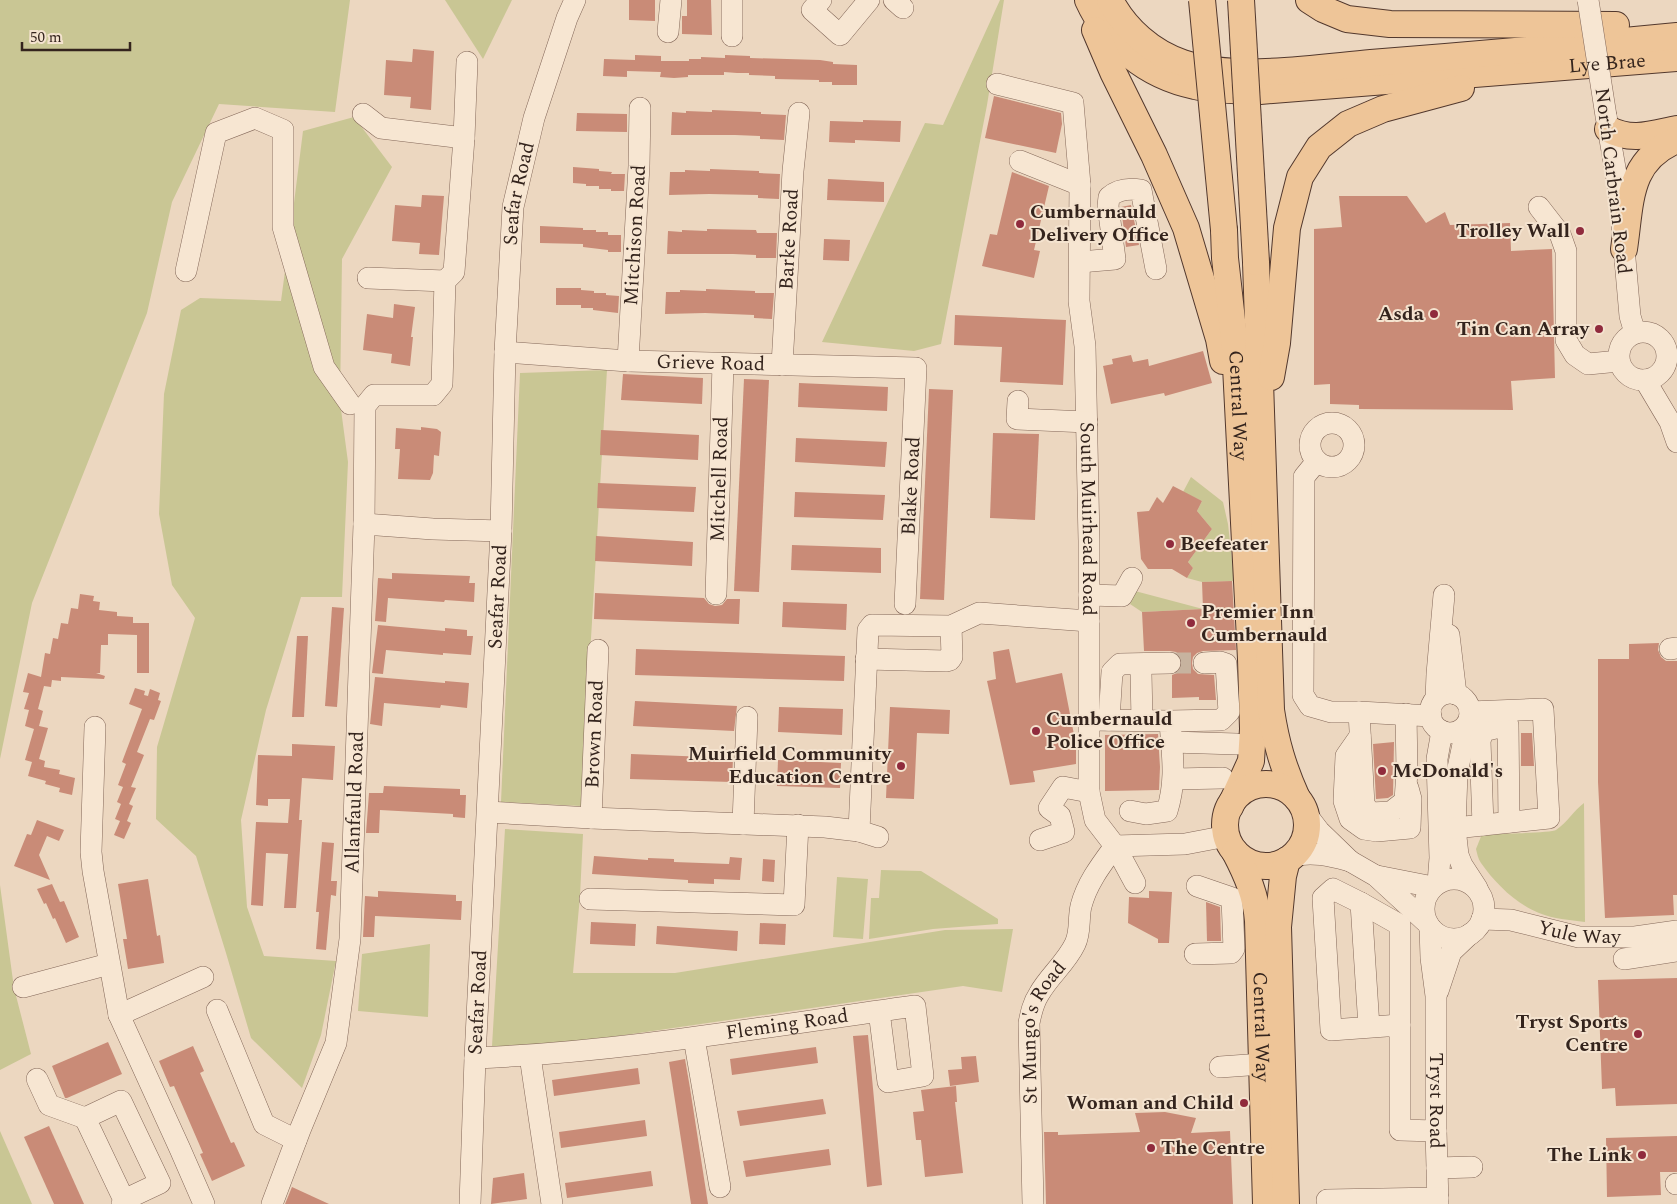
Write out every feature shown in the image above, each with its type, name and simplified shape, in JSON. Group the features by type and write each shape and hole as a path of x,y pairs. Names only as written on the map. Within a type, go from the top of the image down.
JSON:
{"main road":[{"path":"1086,0 1108,34 1132,58 1158,74 1194,86 1213,89 1260,91 1537,70"},
{"path":"1086,0 1090,18 1113,72 1154,154 1186,228 1219,339 1251,436"},
{"path":"1110,0 1137,36 1157,51 1189,65 1258,72 1519,52 1677,36"},
{"path":"1202,0 1224,230"},
{"name":"Central Way","path":"1212,0 1226,258 1235,347 1251,436 1271,710 1278,750 1301,806"},
{"name":"Central Way","path":"1230,807 1250,761 1253,741 1251,436 1256,262 1241,0"},
{"path":"1309,0 1323,9 1347,18 1390,24 1677,25"},
{"name":"Lye Brae","path":"1537,70 1677,58"},
{"path":"1251,436 1277,342 1287,228 1300,177 1319,147 1348,124 1383,110 1438,93 1537,70"},
{"path":"1607,123 1626,136 1666,137"},
{"path":"1624,249 1635,178 1644,163 1666,137"},
{"path":"1258,786 1279,786 1292,793 1301,806 1307,823 1304,841 1290,858 1272,866 1256,865 1241,858 1231,844 1226,818 1230,807 1244,791 1258,786"},
{"name":"Central Way","path":"1231,844 1250,883 1256,906 1266,1204"},
{"name":"Central Way","path":"1286,1204 1278,927 1283,876 1290,858"}],"street":[{"name":"Seafar Road","path":"470,1204 475,1058 500,531 505,352 513,207 534,118 567,18 575,0"},
{"path":"668,32 672,0"},
{"path":"732,0 732,36"},
{"path":"821,0 812,10 840,35 869,0"},
{"name":"North Carbrain Road","path":"1588,0 1619,191 1630,316 1635,333"},
{"path":"368,278 446,281 454,272 464,138 467,62"},
{"name":"South Muirhead Road","path":"997,84 1073,103 1080,185 1080,301 1085,346 1089,621 1100,720 1089,792 1095,820 1115,846 1135,883"},
{"name":"Mitchison Road","path":"628,361 639,166 640,108"},
{"name":"Barke Road","path":"782,365 798,112"},
{"path":"363,114 381,128 464,138"},
{"path":"186,271 216,133 255,118 283,130 283,227 324,367 350,404"},
{"path":"1020,161 1080,185"},
{"path":"1080,262 1115,260 1108,206 1109,197 1116,191 1134,189 1141,190 1156,269"},
{"path":"1539,207 1560,234 1566,251 1566,340 1575,355 1588,364 1619,361"},
{"name":"Allanfauld Road","path":"272,1204 336,1043 350,940 364,524 365,406 374,395 433,395 442,384 446,281"},
{"path":"1635,333 1650,333 1672,345 1664,369 1653,379 1632,378 1626,373 1619,361 1620,347 1624,341 1635,333"},
{"name":"Grieve Road","path":"505,352 628,361 916,368"},
{"name":"Mitchell Road","path":"716,594 722,364"},
{"name":"Blake Road","path":"905,604 916,368"},
{"path":"1646,380 1670,422 1677,442"},
{"path":"1018,401 1017,419 1087,422"},
{"path":"1301,806 1319,831 1350,861 1376,876 1428,924 1436,934 1444,938 1463,938 1477,926 1483,901 1458,855 1455,828 1457,773 1469,718 1466,700 1441,710 1406,714 1331,712 1310,706 1303,696 1304,477 1317,461"},
{"path":"364,524 500,531"},
{"path":"1089,595 1122,596 1132,578"},
{"path":"951,626 952,657 946,662 866,659 868,630 872,625 951,626 979,614 1089,621"},
{"name":"Brown Road","path":"592,818 598,650"},
{"name":"Brown Road","path":"488,812 592,818 798,825 869,834 866,659"},
{"path":"1170,663 1120,664 1112,672 1100,720 1221,720 1229,712 1226,664 1220,662 1204,663"},
{"path":"1141,673 1142,720"},
{"path":"1441,710 1448,733 1455,732 1469,718 1543,710 1549,818 1455,828"},
{"path":"1436,885 1440,858 1437,759 1441,710"},
{"path":"1359,712 1364,805 1372,813 1391,812 1405,801 1406,714"},
{"path":"743,824 747,717"},
{"path":"1130,810 1146,814 1166,811 1172,794 1174,779 1170,721"},
{"path":"1483,825 1480,741 1483,731 1508,725 1509,822"},
{"path":"95,727 91,852 119,1015 204,1204"},
{"path":"1172,742 1237,744"},
{"path":"1174,779 1223,778"},
{"path":"1040,840 1064,832 1060,816 1049,808 1063,786 1089,792"},
{"path":"590,899 645,910 802,905 798,825"},
{"path":"1115,846 1231,844"},
{"name":"St Mungo's Road","path":"1033,1204 1029,1023 1038,994 1067,959 1076,943 1080,926 1081,908 1096,871 1115,846"},
{"path":"1290,858 1303,853 1322,854 1350,861"},
{"path":"1376,876 1436,885"},
{"path":"1428,924 1424,907 1428,893 1436,885 1447,880 1457,879 1466,881 1480,893"},
{"path":"1195,954 1231,953 1234,949 1232,898 1197,886"},
{"path":"1400,1025 1331,1030 1323,898 1333,889 1400,925 1400,1025 1400,1130 1436,1131"},
{"path":"1361,903 1369,1027"},
{"name":"Yule Way","path":"1477,926 1511,920 1579,937 1635,937 1677,931"},
{"name":"Tryst Road","path":"1428,924 1436,996 1438,1201"},
{"name":"Tryst Road","path":"1436,996 1451,952 1477,926"},
{"path":"1624,959 1677,951"},
{"path":"23,987 110,964"},
{"path":"119,1015 202,977"},
{"path":"217,1010 264,1124 296,1140"},
{"name":"Fleming Road","path":"475,1058 530,1056 694,1038 879,1011"},
{"path":"694,1038 720,1187"},
{"path":"530,1056 552,1204"},
{"path":"1220,1067 1262,1064"},
{"path":"38,1079 49,1105 85,1118 121,1101 160,1183 123,1202 85,1118"},
{"path":"141,1144 172,1130"},
{"path":"1437,1168 1472,1168"},
{"path":"1327,1200 1438,1201"}],"shaded area":[{"path":"0,0 350,0 335,112 219,104 172,202 147,313 32,603 0,759"},
{"path":"445,0 512,0 483,59"},
{"path":"1000,0 1004,0 987,105 941,344 914,351 822,342 925,123 943,125"},
{"path":"354,117 392,167 342,259 340,402 348,462 342,597 301,597 266,710 241,820 247,907 264,956 336,961 321,1035 302,1088 251,1038 196,856 156,819 157,747 195,618 172,585 159,514 164,394 181,310 200,298 281,301 303,131"},
{"path":"607,370 581,806 501,802 520,373"},
{"path":"1191,477 1223,502 1228,524 1233,569 1237,581 1202,582 1187,578 1193,568 1188,562 1212,529 1197,511 1202,501 1183,492"},
{"path":"1135,591 1203,609 1142,612 1130,604"},
{"path":"1584,803 1585,922 1550,917 1530,909 1507,892 1480,861 1476,849 1482,834 1533,833 1556,830"},
{"path":"505,829 583,834 573,973 675,973 945,930 1013,929 1002,992 963,986 549,1046 492,1046"},
{"path":"881,870 921,871 998,919 998,924 933,929 869,939 871,898 879,898"},
{"path":"837,877 868,879 863,939 833,937"},
{"path":"0,885 14,988 31,1054 0,1070"},
{"path":"430,944 428,1017 358,1011 362,954"},
{"path":"0,1131 32,1204 0,1204"}],"building":[{"path":"629,0 655,0 655,21 629,20"},
{"path":"687,0 711,0 712,35 682,34 682,16 687,16"},
{"path":"413,49 434,51 431,110 410,108 411,97 384,95 386,60 412,62"},
{"path":"635,55 661,56 661,61 689,61 689,59 701,59 701,57 725,58 725,55 750,56 750,58 820,60 833,62 833,64 857,65 857,85 832,85 832,82 819,82 819,80 775,79 775,76 724,72 724,75 688,75 688,77 674,78 660,77 661,72 627,71 627,77 603,76 604,59 635,60"},
{"path":"994,96 1061,113 1062,124 1056,153 985,138"},
{"path":"712,110 786,115 784,140 760,139 760,136 671,135 672,112 712,112"},
{"path":"577,113 627,114 627,132 576,131"},
{"path":"863,120 901,121 900,142 855,140 855,143 829,142 830,121 863,122"},
{"path":"573,167 599,169 599,171 612,172 611,174 625,174 624,191 611,191 611,189 599,189 599,186 573,183"},
{"path":"710,169 780,174 779,199 758,198 758,195 669,195 670,172 685,172 685,170 710,171"},
{"name":"Cumbernauld Delivery Office","path":"1012,172 1049,186 1034,250 1040,251 1034,278 982,266 990,234 997,235"},
{"path":"828,179 884,182 884,202 827,200"},
{"path":"422,195 444,196 439,255 419,254 420,243 392,241 395,205 421,207"},
{"name":"Asda","path":"1339,196 1407,196 1426,223 1445,212 1450,225 1510,223 1511,251 1552,249 1555,378 1511,381 1513,410 1359,409 1359,405 1330,404 1330,384 1314,385 1314,229 1342,227"},
{"path":"1131,205 1139,245 1126,247 1121,207"},
{"path":"540,226 583,228 583,230 608,232 608,235 621,235 621,252 608,252 608,250 583,247 583,244 540,243"},
{"path":"707,229 756,230 757,233 777,233 776,258 756,258 756,255 733,254 667,254 668,231 707,231"},
{"path":"824,239 850,240 849,261 823,260"},
{"path":"556,288 581,288 581,290 594,291 594,293 619,296 618,313 593,310 593,308 581,308 581,305 556,305"},
{"path":"706,289 774,293 772,319 754,318 754,315 665,314 666,292 680,292 680,290 706,291"},
{"path":"394,304 415,307 410,366 391,363 392,354 363,350 367,314 393,318"},
{"path":"955,315 1066,320 1063,385 1000,382 1002,347 954,345"},
{"path":"1203,351 1212,383 1165,396 1164,393 1111,404 1103,366 1113,364 1112,359 1131,355 1133,362 1148,359 1149,366"},
{"path":"623,374 703,378 702,404 621,400"},
{"path":"744,379 769,380 759,592 734,591"},
{"path":"799,383 888,387 887,411 798,407"},
{"path":"929,389 953,390 944,600 920,599"},
{"path":"421,427 437,429 441,432 439,456 434,455 433,473 430,480 398,479 400,449 395,449 396,428 421,430"},
{"path":"601,430 699,435 698,460 600,455"},
{"path":"993,433 1039,434 1035,520 990,518"},
{"path":"796,438 887,442 885,467 795,462"},
{"path":"598,483 696,487 694,512 597,508"},
{"name":"Beefeater","path":"1173,486 1202,501 1197,511 1212,529 1188,562 1193,568 1187,578 1172,569 1148,569 1141,559 1137,512 1149,511 1157,497 1163,503"},
{"path":"795,492 885,495 883,520 794,517"},
{"path":"596,536 693,542 692,566 595,561"},
{"path":"792,545 881,548 881,573 791,570"},
{"path":"392,573 470,576 469,583 475,583 474,602 388,598 386,622 375,621 378,578 392,579"},
{"name":"Premier Inn Cumbernauld","path":"1232,581 1236,650 1203,651 1193,657 1192,663 1193,669 1198,674 1214,675 1216,700 1199,700 1199,697 1172,698 1172,675 1181,669 1181,657 1176,652 1170,651 1144,651 1142,612 1203,609 1202,582"},
{"path":"595,593 704,598 709,604 715,606 722,605 727,599 740,599 739,624 594,619"},
{"path":"80,594 94,596 93,601 100,602 99,610 117,612 117,616 133,617 133,623 149,623 149,673 137,673 137,635 108,634 108,645 101,645 100,673 96,673 105,676 104,679 61,677 61,681 52,680 51,687 44,686 38,709 43,711 39,726 48,728 39,759 45,761 44,767 60,770 59,774 75,778 72,795 59,792 60,788 45,784 46,781 28,776 32,762 25,760 34,729 25,726 29,710 24,709 29,693 23,692 28,673 41,677 45,653 50,654 53,638 58,639 61,623 68,624 71,608 78,609"},
{"path":"783,602 847,604 846,630 782,627"},
{"path":"332,607 344,608 337,707 325,706"},
{"path":"378,625 445,631 445,628 467,630 467,636 473,636 471,655 443,653 443,655 386,650 383,674 372,673"},
{"path":"297,636 308,636 304,717 292,717"},
{"path":"1659,643 1658,650 1661,657 1666,661 1677,661 1677,895 1673,895 1674,915 1605,918 1598,782 1598,659 1629,659 1629,644"},
{"path":"636,649 845,656 844,681 635,675"},
{"name":"Cumbernauld Police Office","path":"1009,649 1016,683 1062,673 1076,745 1076,764 1033,771 1035,782 1010,785 987,681 996,679 993,652"},
{"path":"375,677 445,683 445,681 469,683 467,708 441,705 440,708 384,703 382,726 370,724"},
{"path":"135,688 145,691 144,695 148,696 150,689 160,693 158,700 161,701 154,720 150,719 137,752 144,755 131,787 136,788 129,804 133,806 127,821 131,823 124,839 114,835 120,821 115,819 121,804 117,802 123,787 118,785 126,764 122,762 142,709 129,704"},
{"path":"635,701 737,706 734,731 633,726"},
{"path":"779,707 843,709 842,735 778,732"},
{"name":"Muirfield Community Education Centre","path":"890,707 950,710 949,734 917,733 914,799 886,798"},
{"path":"1521,733 1532,733 1534,766 1521,766"},
{"path":"1158,734 1159,790 1105,791 1105,735"},
{"path":"1394,742 1393,795 1388,798 1376,799 1373,744"},
{"path":"292,744 335,746 333,780 302,778 299,820 302,820 296,908 284,908 288,854 266,853 263,906 251,905 256,822 288,823 290,799 268,799 268,806 256,805 258,755 292,756"},
{"path":"631,754 733,758 732,782 630,779"},
{"path":"778,760 841,763 840,788 777,786"},
{"path":"384,786 460,789 460,795 466,795 465,818 453,817 453,814 380,810 379,833 366,833 369,793 383,793"},
{"path":"37,820 64,830 59,841 47,836 39,855 50,880 14,866 27,834 31,835"},
{"path":"322,842 334,843 331,881 337,881 336,896 331,895 326,950 316,949 319,912 316,912"},
{"path":"594,856 648,860 648,858 674,859 674,862 729,864 730,857 742,858 740,880 714,879 714,884 688,883 688,880 592,874"},
{"path":"763,859 775,860 774,882 762,881"},
{"path":"148,879 157,936 160,935 164,963 128,969 123,939 127,939 118,884"},
{"path":"52,884 60,902 64,901 79,937 66,943 55,918 53,919 37,889"},
{"path":"378,891 456,895 456,901 462,901 461,920 375,916 374,937 363,937 365,896 378,897"},
{"path":"1149,891 1172,892 1169,943 1158,943 1158,939 1128,923 1129,897 1149,898"},
{"path":"1206,902 1220,907 1221,941 1207,941"},
{"path":"591,922 636,924 635,946 590,944"},
{"path":"760,923 786,924 785,945 759,944"},
{"path":"657,926 738,931 737,951 656,944"},
{"name":"Tryst Sports Centre","path":"1677,978 1677,1104 1616,1106 1615,1088 1602,1089 1598,980"},
{"path":"868,1035 882,1185 867,1187 853,1036"},
{"path":"108,1042 122,1074 65,1098 52,1066"},
{"path":"193,1046 204,1071 200,1073 231,1143 234,1142 245,1166 212,1181 200,1154 203,1153 174,1086 170,1087 159,1061"},
{"path":"816,1047 818,1063 732,1075 730,1059"},
{"path":"976,1056 979,1082 950,1086 948,1070 962,1069 961,1057"},
{"path":"685,1059 708,1204 691,1204 669,1062"},
{"path":"638,1068 640,1084 554,1096 552,1080"},
{"path":"956,1086 957,1102 955,1102 963,1173 925,1177 921,1140 916,1140 913,1112 924,1111 921,1090"},
{"path":"823,1099 826,1114 740,1126 737,1111"},
{"name":"The Centre","path":"1165,1112 1196,1118 1191,1133 1230,1131 1233,1204 1046,1204 1044,1132 1058,1132 1058,1135 1140,1132 1135,1113"},
{"path":"645,1120 647,1136 561,1148 559,1132"},
{"path":"49,1126 84,1204 54,1204 24,1137"},
{"name":"The Link","path":"1677,1136 1677,1172 1660,1172 1661,1195 1607,1197 1606,1138"},
{"path":"829,1149 831,1165 746,1177 743,1161"},
{"path":"651,1171 653,1186 567,1198 565,1183"},
{"path":"524,1173 527,1199 491,1204 493,1178"},
{"path":"292,1187 329,1204 285,1204"}],"tunnel":[{"path":"1170,663 1204,663"}],"place":[{"name":"Cumbernauld Delivery Office","path":"1020,224"},
{"name":"Trolley Wall","path":"1580,231"},
{"name":"Asda","path":"1434,314"},
{"name":"Tin Can Array","path":"1599,329"},
{"name":"Beefeater","path":"1170,544"},
{"name":"Premier Inn Cumbernauld","path":"1191,623"},
{"name":"Cumbernauld Police Office","path":"1036,731"},
{"name":"Muirfield Community Education Centre","path":"901,766"},
{"name":"McDonald's","path":"1382,771"},
{"name":"Tryst Sports Centre","path":"1638,1034"},
{"name":"Woman and Child","path":"1244,1103"},
{"name":"The Centre","path":"1151,1148"},
{"name":"The Link","path":"1642,1155"}]}
